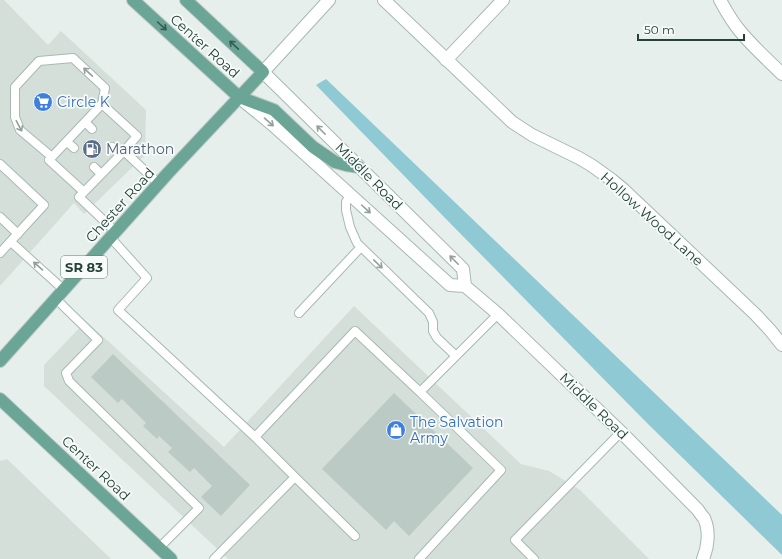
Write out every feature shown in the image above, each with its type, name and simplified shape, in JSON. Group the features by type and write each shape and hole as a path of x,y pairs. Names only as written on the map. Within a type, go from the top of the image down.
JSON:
{"main road":[{"name":"Center Road","path":"133,0 239,97"},
{"name":"Center Road","path":"186,0 262,72"},
{"name":"Chester Road","path":"0,361 262,72"},
{"path":"239,97 274,110 313,147 336,162 358,166"},
{"name":"Center Road","path":"0,399 171,559"}],"street":[{"name":"Chester Road","path":"262,72 329,0"},
{"name":"Hollow Wood Lane","path":"384,0 512,122 532,135 591,165 619,185 755,314 782,346"},
{"path":"446,60 503,0"},
{"path":"720,0 740,32 782,74"},
{"name":"Middle Road","path":"262,72 462,269 465,286"},
{"name":"Middle Road","path":"239,97 450,285 465,286 498,314 621,432 698,510 704,519 708,537 703,559"}],"lane":[{"path":"52,157 20,130 15,117 15,87 38,61 73,58 105,88 102,104 67,142 52,157 49,160 84,192"},
{"path":"102,104 137,136 79,197 113,235 147,278 118,310 255,437 355,536"},
{"path":"85,122 92,129"},
{"path":"67,142 74,148"},
{"path":"112,147 122,153 159,184"},
{"path":"0,164 44,205 0,253"},
{"path":"94,167 101,174"},
{"path":"350,196 346,202 346,210 350,228 357,243 429,313 433,322 433,331 437,338 456,356"},
{"path":"0,217 18,234"},
{"path":"11,242 60,294 98,340 66,373 69,381 199,508 159,548"},
{"path":"299,313 361,247"},
{"path":"420,392 498,314"},
{"path":"255,437 355,331 501,470 419,559"},
{"path":"534,559 515,540 621,432"},
{"path":"214,559 295,477"}],"shaded area":[{"path":"0,0 4,0 48,45 61,31 146,110 145,155 84,214 74,203 0,286"},
{"path":"354,306 521,464 549,471 580,490 649,559 228,559 44,386 44,365 86,321 224,447"},
{"path":"7,459 111,559 0,559 0,461"}],"water":[{"path":"326,79 782,515 782,555 648,424 316,85"}],"building":[{"path":"113,354 250,485 221,516 201,497 212,486 194,468 190,472 168,452 172,448 159,436 157,439 143,426 146,423 122,399 118,403 91,377"},
{"name":"The Salvation Army","path":"394,393 473,468 409,536 394,521 386,530 322,469"}],"place":[{"name":"Circle K","path":"43,102"},
{"name":"Marathon","path":"92,149"},
{"name":"The Salvation Army","path":"396,430"}]}
